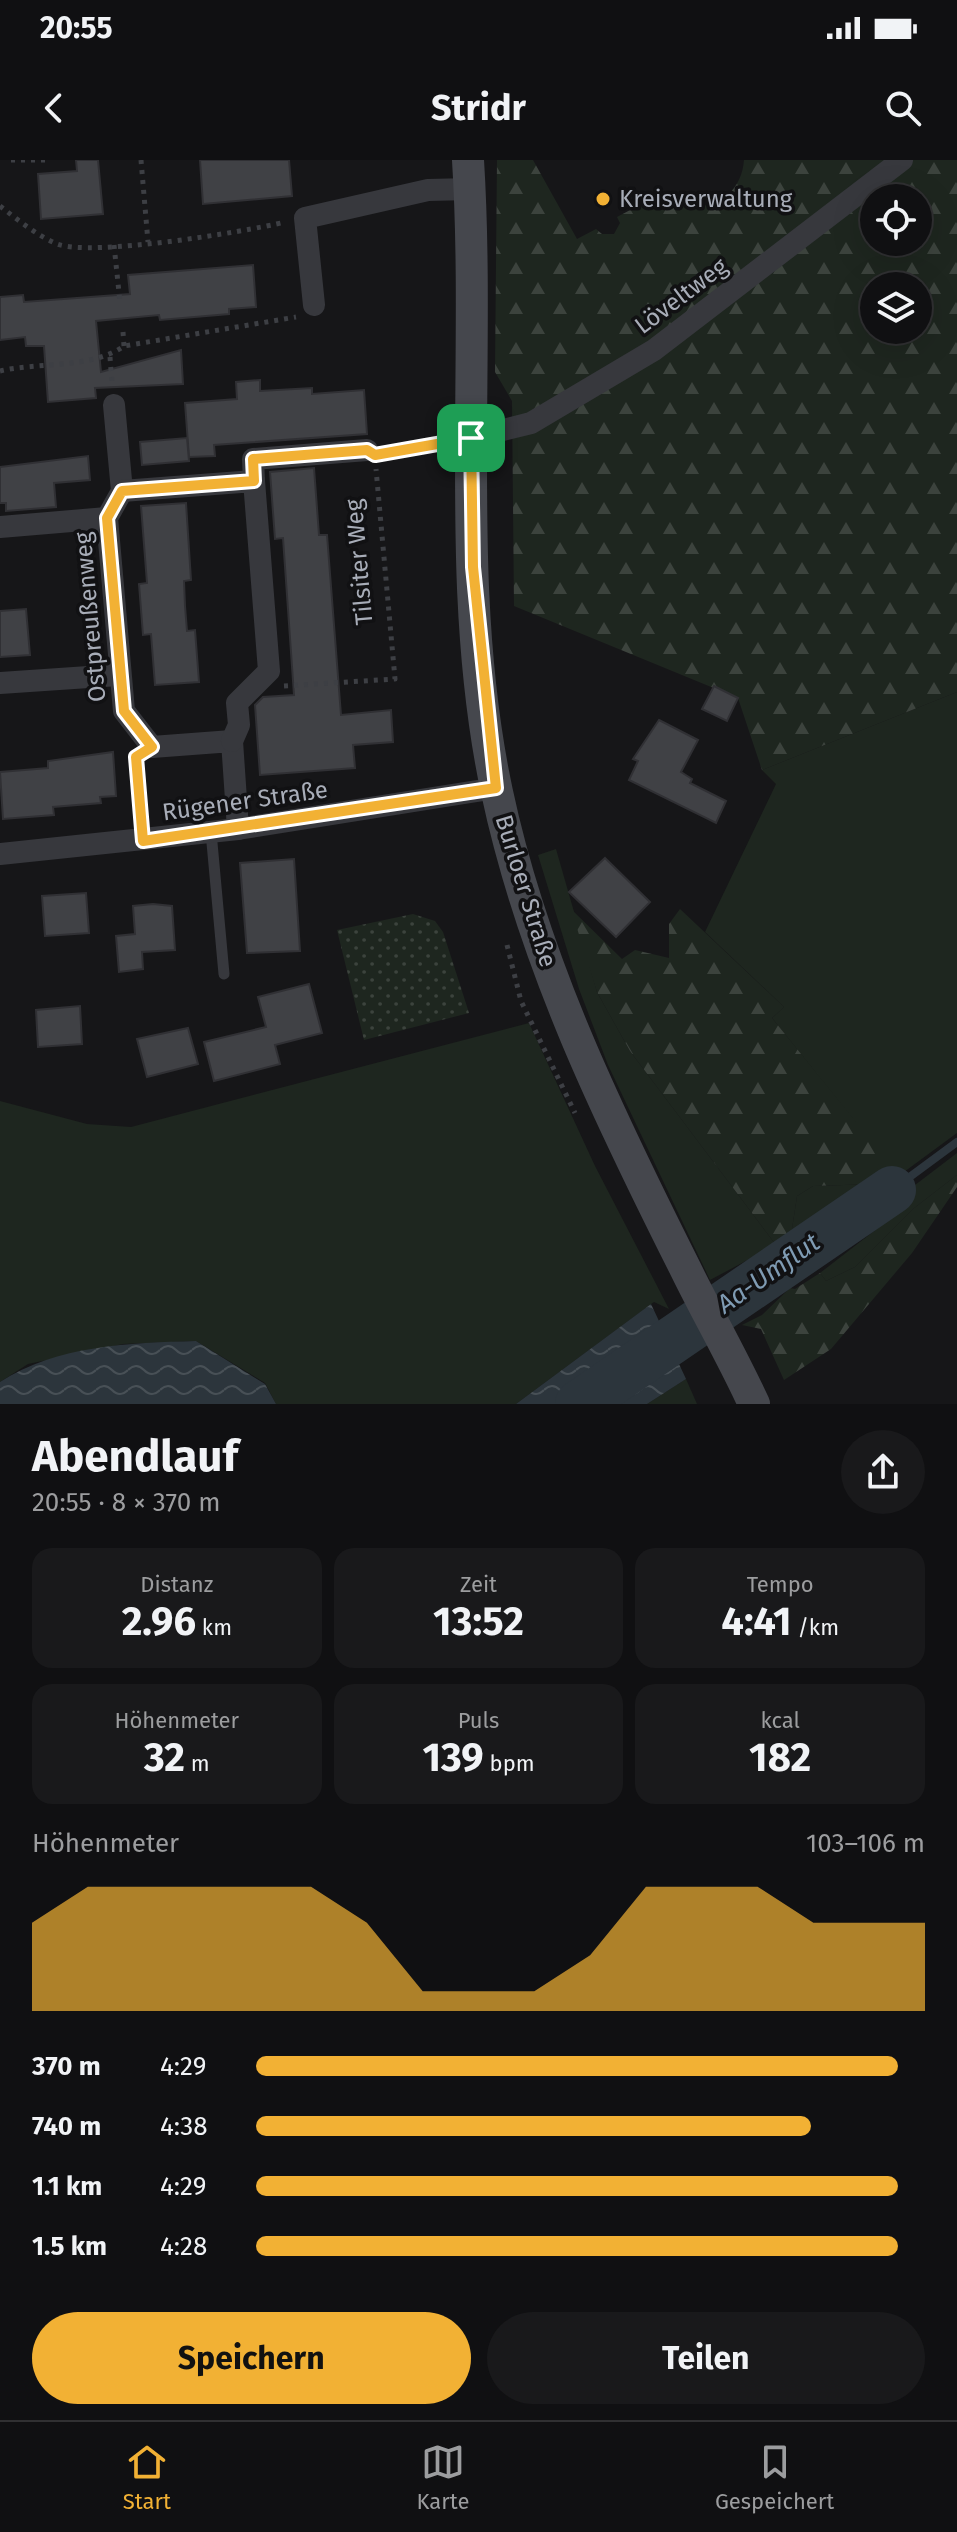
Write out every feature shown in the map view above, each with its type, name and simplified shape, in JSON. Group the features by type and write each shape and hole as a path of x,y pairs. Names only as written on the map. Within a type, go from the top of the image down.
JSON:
{"main road":[{"name":"Burloer Straße","path":"469,174 473,567 496,788 522,890 566,1013 639,1177 748,1390"}],"street":[{"name":"Löveltweg","path":"471,438 531,423 654,350 902,160"},
{"name":"Burloer Straße","path":"305,218 428,190 469,174"},
{"path":"305,218 314,305"},
{"path":"114,405 122,491 254,481"},
{"path":"238,829 232,741 239,725 237,703 269,671 253,459 371,452"},
{"name":"Ostpreußenweg","path":"122,491 107,518 118,675 124,711 152,747"},
{"path":"0,527 107,518"},
{"path":"0,683 118,675"},
{"path":"152,747 232,741"},
{"name":"Rügener Straße","path":"0,854 238,829 496,788"}],"lane":[{"path":"211,832 224,974"}],"path":[{"path":"11,160 51,160"},
{"path":"141,160 148,242"},
{"path":"0,206 59,245 80,248 206,237 305,218"},
{"path":"114,245 120,302"},
{"path":"0,371 25,365 110,357 124,346 304,316 314,305"},
{"path":"123,332 124,346"},
{"path":"371,452 471,438"},
{"name":"Tilsiter Weg","path":"269,671 286,687 395,679 371,452"},
{"path":"143,841 136,757 152,747"}],"green space":[{"path":"497,160 533,160 577,239 596,229 602,234 614,234 620,223 617,217 664,192 676,201 689,205 714,203 726,197 735,187 744,160 957,160 957,692 762,770 738,698 514,606 512,401 495,372"},
{"path":"957,692 957,1133 885,1186 845,1195 791,1235 797,1196 813,1186 873,1184 881,1154 772,1018 784,1007 705,932 776,784 762,770"},
{"path":"556,849 597,992 630,1051 776,1245 710,1280 608,1065 579,989 538,855"},
{"path":"571,909 622,959 635,950 669,958 669,924 680,909 784,1007 772,1018 882,1154 873,1184 813,1186 797,1196 791,1235 776,1245 630,1051 597,992"},
{"path":"413,914 435,921 443,932 469,1013 364,1040 337,930"},
{"path":"529,1023 595,1166 669,1309 654,1302 516,1404 276,1404 265,1383 196,1341 123,1344 28,1364 0,1382 0,1101 87,1124 131,1127"},
{"path":"957,1153 957,1175 913,1209 855,1267 826,1281 820,1273 878,1228 898,1198"},
{"path":"957,1175 957,1187 912,1253 831,1349 784,1380 761,1329 742,1325 762,1315 790,1288 795,1289 820,1273 826,1281 855,1267 913,1209"},
{"path":"686,1379 697,1404 647,1404"}],"water":[{"path":"651,1304 686,1379 647,1404 516,1404"},
{"path":"196,1341 265,1384 276,1404 0,1404 0,1382 45,1360 95,1348"}],"building":[{"path":"76,160 98,160 103,214 41,219 38,174 77,171"},
{"path":"200,160 289,160 292,196 203,204"},
{"path":"253,265 256,307 229,309 229,314 160,320 159,315 96,321 101,372 181,350 183,384 95,388 96,398 48,402 44,346 26,346 25,337 0,340 0,297 23,295 24,302 130,294 128,275"},
{"path":"260,380 260,391 312,388 312,394 364,390 367,434 214,445 215,456 189,457 185,403 237,399 236,382"},
{"path":"187,438 189,461 142,465 140,442"},
{"path":"88,456 90,480 54,483 56,507 6,511 6,503 0,503 0,467"},
{"path":"314,468 319,535 327,535 341,715 391,710 393,742 353,745 355,768 260,775 255,705 263,697 294,695 283,538 275,539 270,472"},
{"path":"186,503 191,580 184,581 185,606 187,631 195,630 199,682 155,685 151,634 143,635 139,584 147,583 141,506"},
{"path":"26,609 30,655 0,657 0,611"},
{"path":"714,686 738,698 727,721 702,709"},
{"path":"659,720 698,740 681,772 692,779 690,783 726,801 716,823 629,780 638,761 633,759"},
{"path":"113,752 116,796 100,797 101,803 53,807 54,815 3,819 0,772 48,768 48,761"},
{"path":"605,858 650,902 616,937 569,892"},
{"path":"294,859 300,951 247,953 240,863"},
{"path":"86,893 89,933 45,936 42,896"},
{"path":"133,906 172,906 175,950 142,952 143,969 119,972 116,936 135,934"},
{"path":"309,984 322,1033 275,1045 280,1064 214,1081 204,1042 266,1027 258,997"},
{"path":"80,1006 82,1044 38,1047 36,1010"},
{"path":"188,1028 198,1064 147,1077 137,1039"}],"waterway":[{"name":"Aa-Umflut","path":"892,1190 957,1142"},
{"name":"Aa-Umflut","path":"579,1404 892,1190"}],"place":[{"name":"Kreisverwaltung","path":"603,199"}],"route":[{"path":"471,438 473,567 483,693 496,788 143,841 136,757 152,747 124,711 118,675 107,518 122,491 254,481 253,459 367,450 375,455 471,438"}]}
